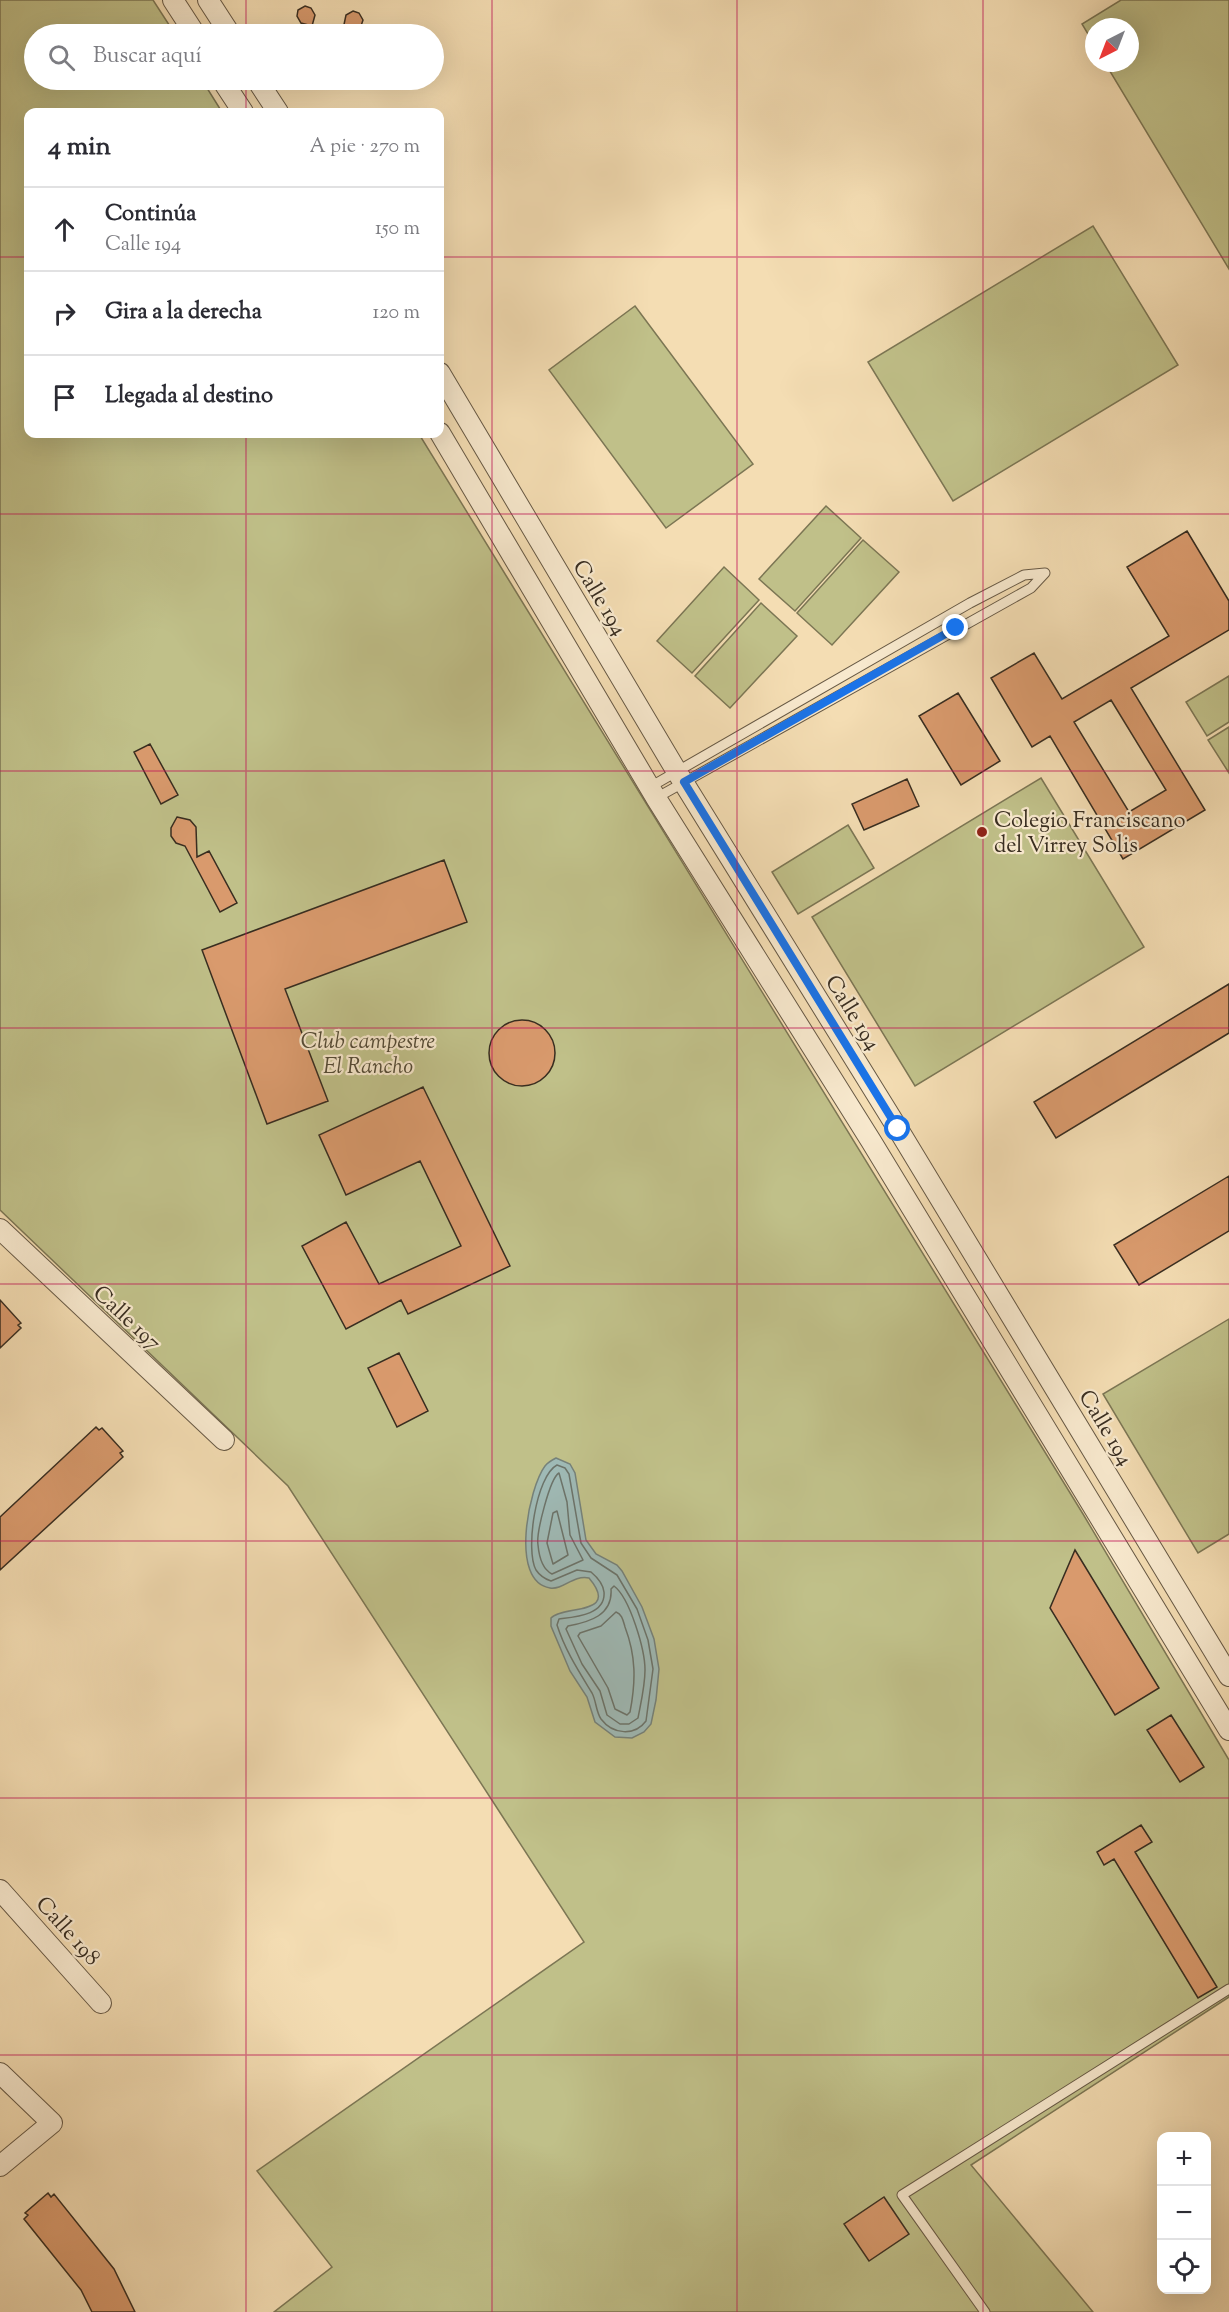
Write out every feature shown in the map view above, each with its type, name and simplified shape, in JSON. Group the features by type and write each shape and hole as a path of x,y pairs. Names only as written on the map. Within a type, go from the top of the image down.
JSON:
{"street":[{"path":"173,0 189,24"},
{"path":"208,0 224,24"},
{"path":"229,90 240,108"},
{"path":"264,90 276,108"},
{"name":"Calle 194","path":"444,387 1229,1676"},
{"path":"443,438 653,792 871,1141 1229,1730"},
{"name":"Calle 197","path":"0,1229 224,1440"},
{"name":"Calle 198","path":"0,1890 101,2003"},
{"path":"0,2073 52,2123 0,2166"}],"lane":[{"path":"653,792 681,777 1031,588 1045,573 1024,575 970,603 681,777"},
{"path":"985,2312 902,2195 1229,1989"}],"green space":[{"name":"Club campestre El Rancho","path":"0,0 153,0 169,24 24,24 24,90 208,90 220,108 24,108 24,438 421,438 1083,1514 1229,1760 1229,1997 971,2165 1093,2312 274,2312 332,2267 257,2171 584,1942 288,1486 0,1210"},
{"path":"1121,0 1229,0 1229,269 1110,72 1139,72 1139,18 1092,18"},
{"path":"1093,226 1178,365 953,501 868,362"},
{"path":"635,306 753,464 666,528 549,370"},
{"path":"826,506 861,538 795,611 759,579"},
{"path":"863,540 899,572 832,645 797,613"},
{"path":"724,567 759,600 692,673 657,641"},
{"path":"761,603 797,636 730,708 695,676"},
{"path":"1229,676 1229,722 1207,736 1186,702"},
{"path":"1229,727 1229,773 1208,740"},
{"path":"1041,778 1144,947 915,1086 812,917"},
{"path":"848,825 874,868 798,914 772,872"},
{"path":"1229,1319 1229,1534 1198,1553 1103,1394"}],"water":[{"path":"556,1458 570,1464 575,1473 586,1540 596,1554 617,1565 622,1571 642,1607 654,1639 659,1669 651,1724 644,1732 632,1738 615,1737 595,1722 587,1697 570,1671 551,1626 551,1618 557,1614 594,1604 598,1598 597,1590 589,1578 573,1580 560,1587 550,1588 537,1582 530,1569 526,1552 526,1533 533,1493 545,1466"}],"building":[{"path":"305,6 311,8 315,15 313,24 301,23 297,16 298,10"},
{"path":"353,11 359,13 363,20 362,24 344,24 346,15"},
{"path":"1187,531 1229,601 1229,630 1131,688 1205,810 1123,859 1050,736 1032,747 991,678 1034,653 1062,699 1169,636 1127,567","holes":["1111,700 1166,790 1129,812 1074,722"]},
{"path":"958,693 1000,761 961,785 919,716"},
{"path":"150,744 178,795 161,804 134,752"},
{"path":"907,779 919,806 864,830 852,804"},
{"path":"177,817 190,820 196,827 197,857 209,851 237,903 220,912 185,846 176,843 171,836 171,828"},
{"path":"444,860 467,922 285,989 328,1101 267,1124 202,950"},
{"path":"1229,984 1229,1033 1056,1138 1034,1102"},
{"path":"515,1020 529,1020 541,1025 550,1034 555,1053 553,1066 546,1077 529,1086 515,1086 503,1081 494,1072 489,1060 489,1046 494,1034 503,1025"},
{"path":"423,1087 510,1266 408,1314 401,1300 346,1329 302,1246 346,1222 379,1284 461,1246 420,1161 346,1195 319,1135"},
{"path":"1229,1176 1229,1231 1139,1285 1114,1245"},
{"path":"0,1300 21,1323 18,1325 21,1328 0,1348"},
{"path":"399,1353 428,1411 397,1427 368,1368"},
{"path":"96,1427 99,1430 102,1428 123,1451 120,1453 123,1457 0,1570 0,1517"},
{"path":"1075,1550 1159,1688 1115,1715 1050,1608"},
{"path":"1171,1715 1204,1767 1180,1782 1147,1730"},
{"path":"1141,1825 1152,1842 1135,1852 1217,1987 1198,1998 1114,1859 1104,1865 1097,1852"},
{"path":"48,2193 51,2197 54,2194 114,2269 135,2312 92,2312 81,2290 24,2219 28,2215 25,2213"},
{"path":"884,2197 909,2234 869,2261 844,2224"}],"place":[{"name":"Colegio Franciscano del Virrey Solis","path":"982,832"}],"route":[{"path":"898,1129 684,782 956,628"}]}
